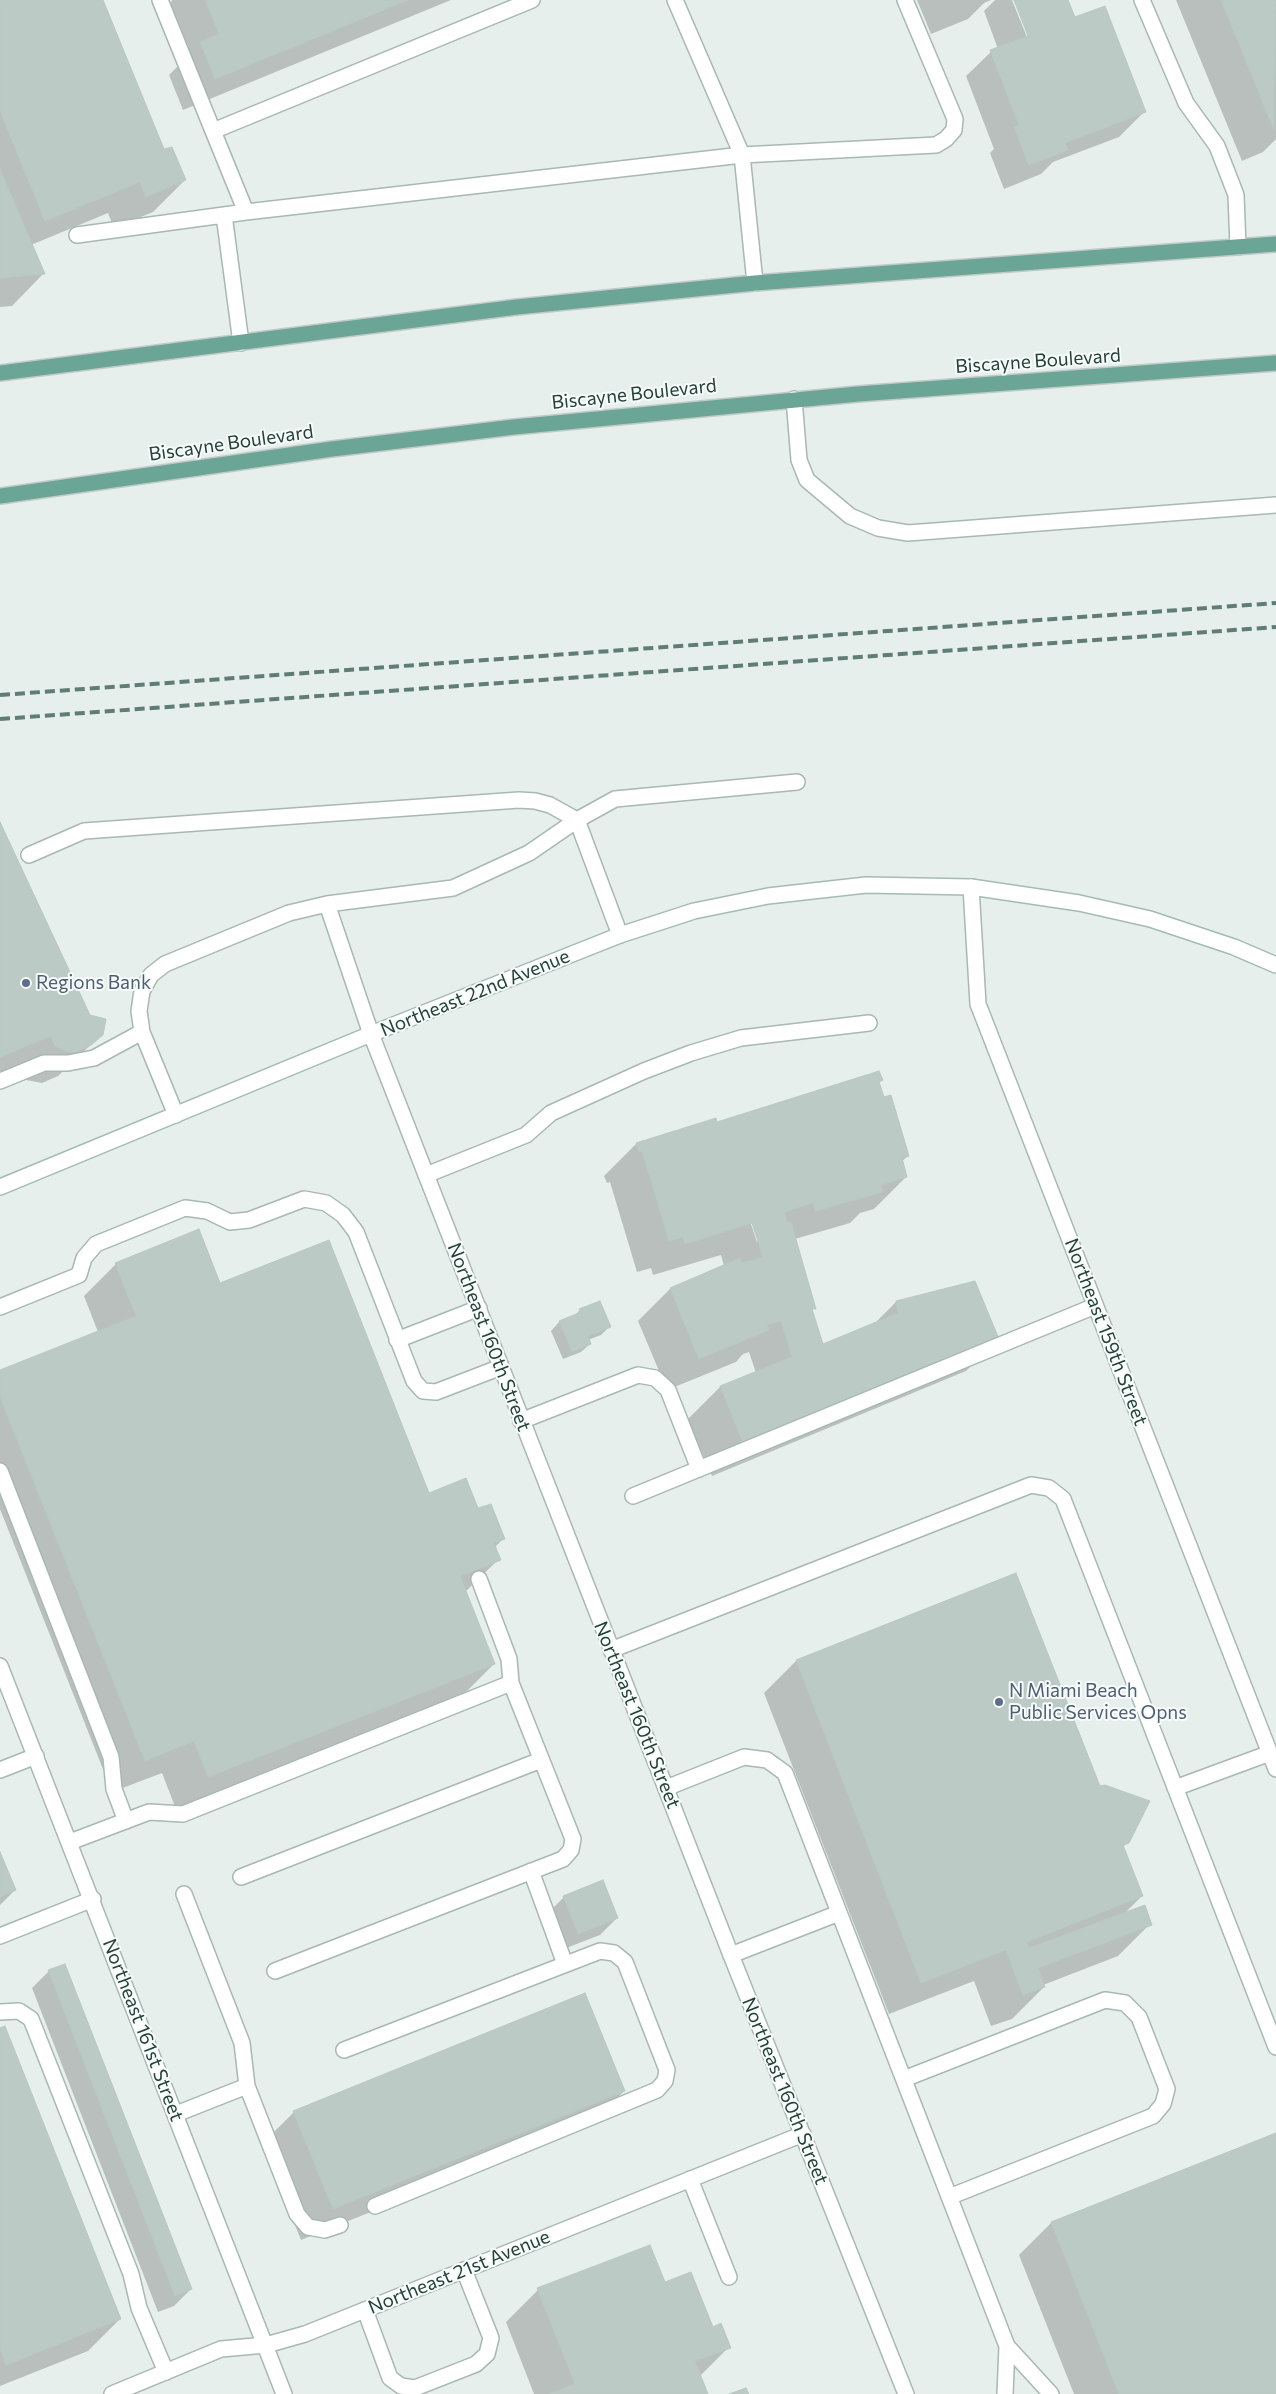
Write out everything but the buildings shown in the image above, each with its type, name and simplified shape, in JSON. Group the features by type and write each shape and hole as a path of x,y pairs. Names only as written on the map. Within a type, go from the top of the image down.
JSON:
{"main road":[{"path":"0,373 517,307 755,283 1276,244"},
{"name":"Biscayne Boulevard","path":"0,496 514,426 794,399 1276,364"}],"street":[{"path":"160,0 246,212"},
{"path":"213,131 532,0"},
{"path":"675,0 742,154 755,283"},
{"path":"77,235 246,212 742,154 936,145 946,139 954,130 955,119 905,0"},
{"path":"1142,0 1186,103 1217,146 1236,195 1238,247"},
{"path":"224,215 241,343"},
{"path":"794,399 799,460 807,480 850,516 878,528 908,533 1276,504"},
{"path":"176,1115 142,1032 139,1011 142,991 151,975 165,964 289,913 327,904 452,888 529,853 577,820 615,799 797,782"},
{"path":"29,855 84,831 509,800 542,803 577,820 620,935"},
{"name":"Northeast 22nd Avenue","path":"0,1187 371,1034 620,935 694,910 768,896 866,885 971,887 1079,903 1150,919 1234,947 1276,965"},
{"name":"Northeast 159th Street","path":"971,887 978,1004 1276,1769"},
{"name":"Northeast 160th Street","path":"327,904 371,1034 479,1308 521,1421 906,2394"},
{"path":"426,1175 526,1135 551,1113 644,1071 691,1053 741,1038 869,1023"},
{"path":"0,1081 44,1063 68,1063 94,1058 142,1032"},
{"path":"0,1307 79,1275 84,1258 96,1244 185,1208 207,1211 230,1222 249,1220 304,1198 326,1203 343,1215 356,1232 414,1381 423,1391 436,1392 501,1367"},
{"path":"633,1496 1095,1306"},
{"path":"397,1340 479,1308"},
{"path":"521,1421 638,1375 655,1378 668,1390 699,1469"},
{"path":"0,1472 111,1757 114,1789 126,1821"},
{"path":"611,1650 1031,1485 1050,1488 1063,1499 1276,2047"},
{"path":"275,1971 563,1859 572,1850 573,1839 511,1683 509,1659 479,1579"},
{"name":"Northeast 161st Street","path":"0,1666 284,2394"},
{"path":"70,1842 150,1812 183,1814 511,1683"},
{"path":"1176,1788 1270,1753"},
{"path":"0,1770 36,1756"},
{"path":"666,1788 744,1757 767,1760 785,1773 1007,2346 1051,2394"},
{"path":"241,1877 541,1760"},
{"path":"531,1871 565,1964"},
{"path":"184,1894 242,2044 247,2086 297,2214 308,2228 325,2230 340,2226"},
{"path":"0,1936 92,1899"},
{"path":"731,1955 839,1913"},
{"path":"344,2050 600,1951 614,1953 625,1962 667,2070 665,2081 657,2090 375,2206"},
{"path":"904,2079 1105,2000 1125,2003 1139,2017 1166,2089 1163,2104 1153,2116 950,2197"},
{"path":"0,2012 19,2011 31,2019 166,2372"},
{"path":"176,2114 247,2086"},
{"name":"Northeast 21st Avenue","path":"112,2394 128,2391 166,2372 221,2349 266,2345 305,2334 802,2134"},
{"path":"690,2179 728,2276"},
{"path":"365,2310 390,2378 402,2386 414,2388 476,2364 487,2354 490,2338 464,2270"},
{"path":"1005,2394 1007,2346"}],"railway":[{"path":"0,695 1276,603"},
{"path":"0,719 1276,627"}],"place":[{"name":"Regions Bank","path":"26,983"},
{"name":"N Miami Beach Public Services Opns","path":"999,1702"}]}
